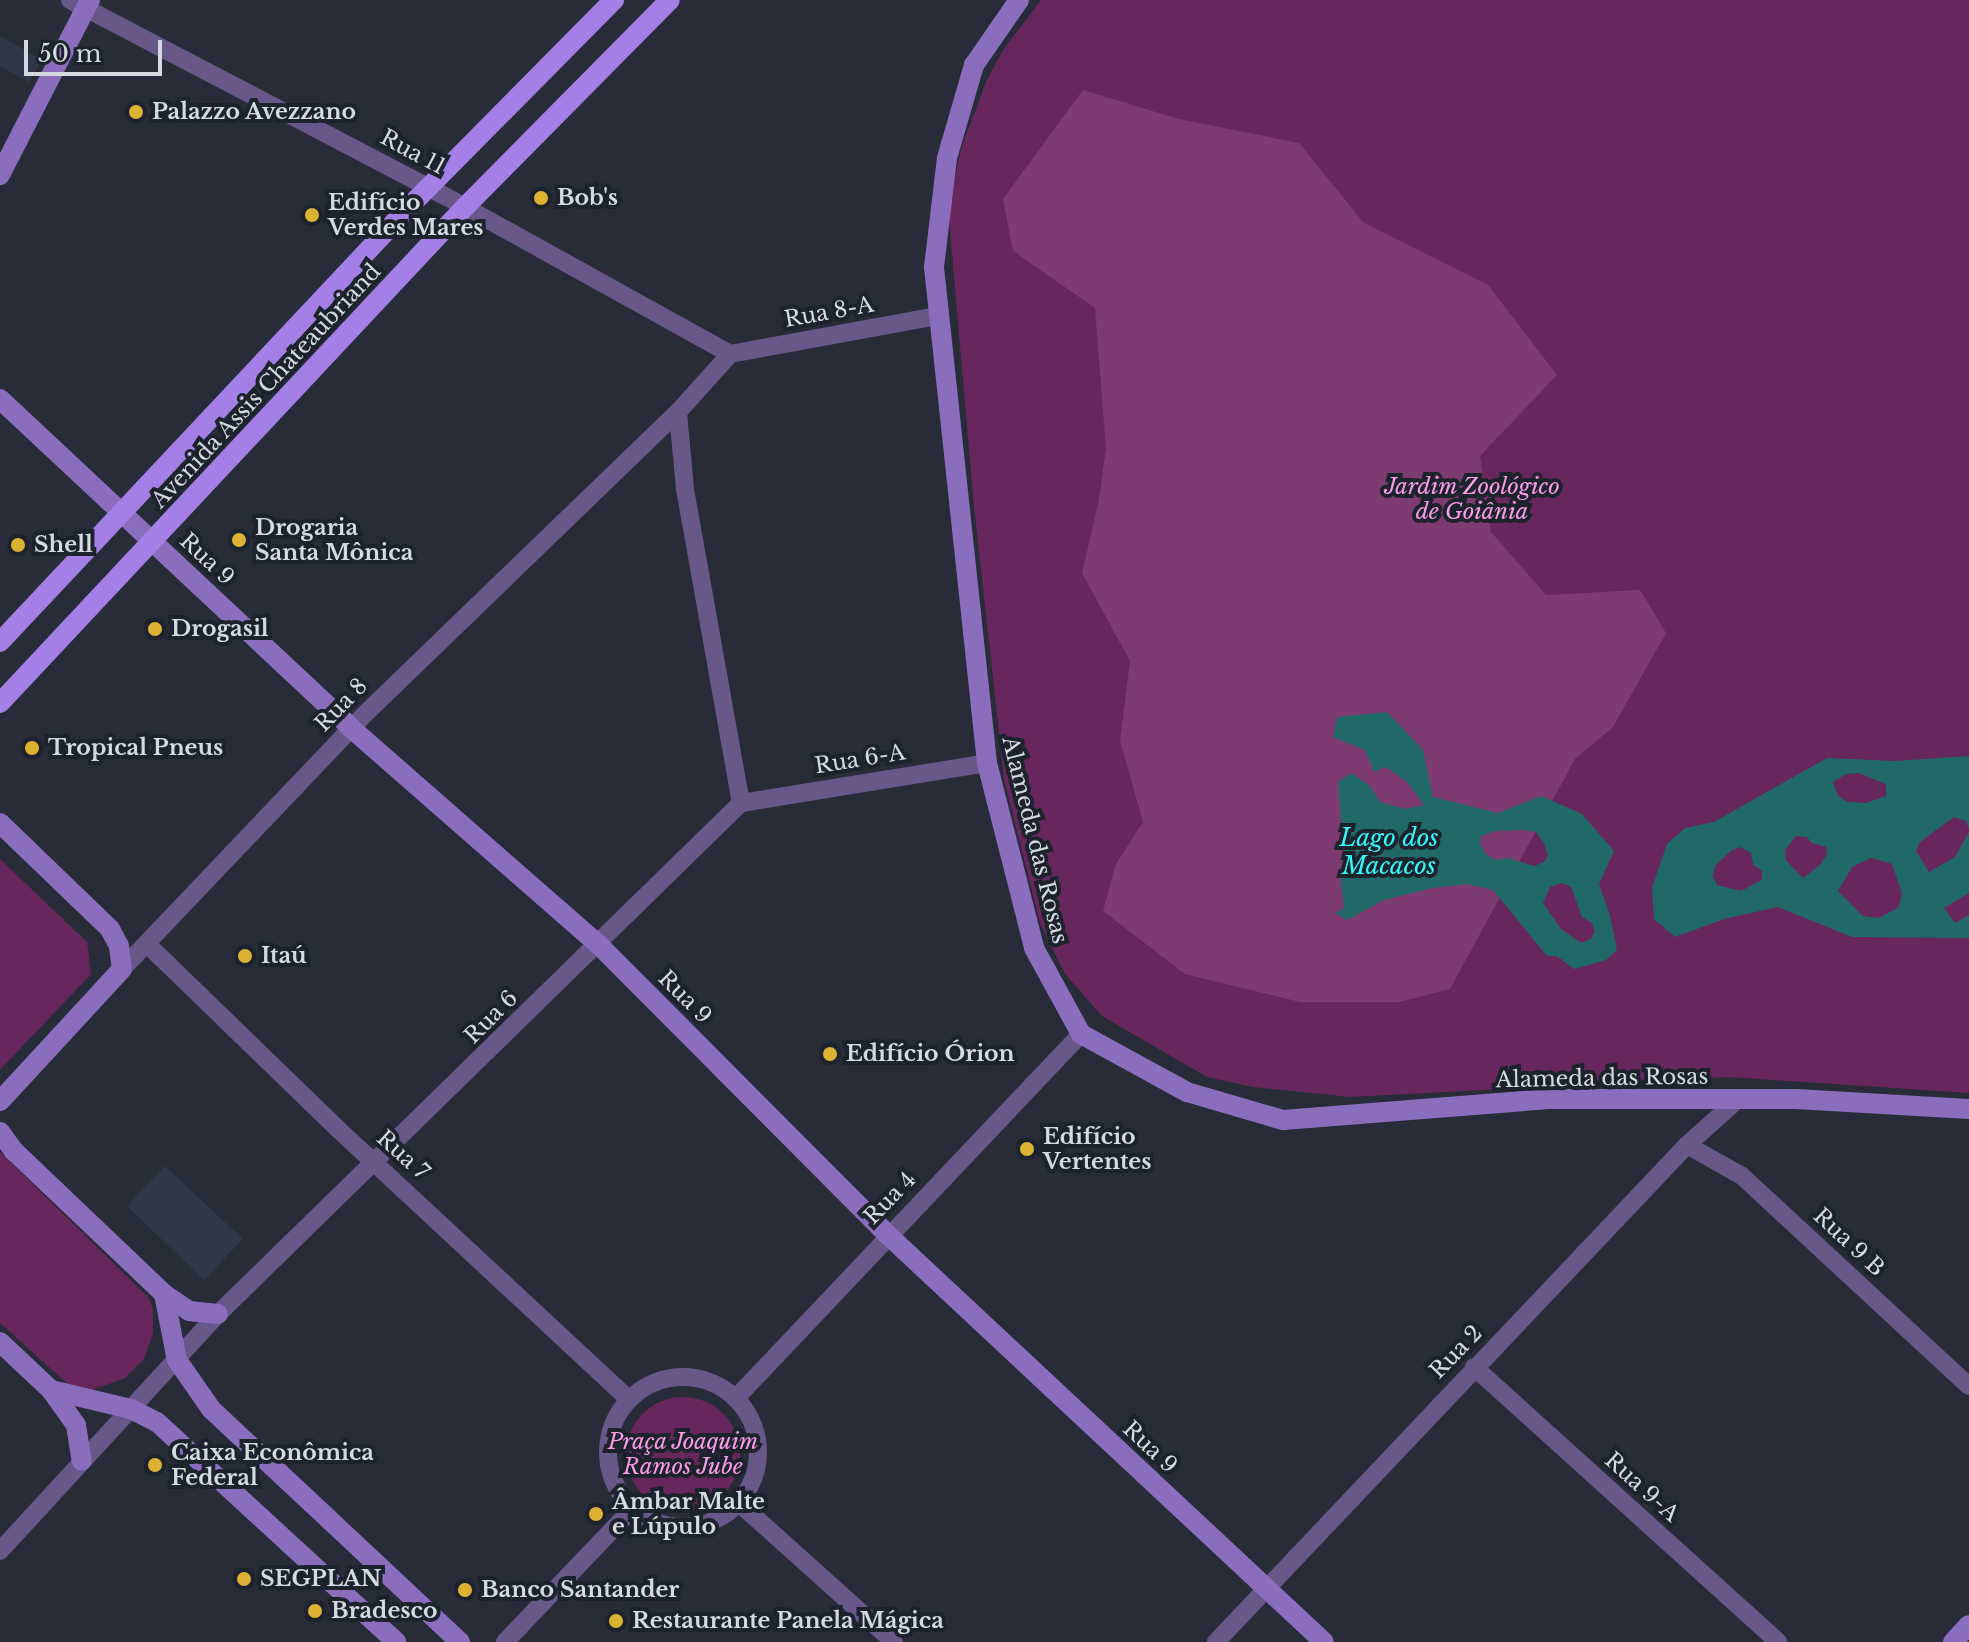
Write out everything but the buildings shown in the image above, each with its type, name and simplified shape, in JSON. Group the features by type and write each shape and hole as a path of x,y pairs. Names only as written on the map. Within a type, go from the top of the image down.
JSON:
{"main road":[{"name":"Avenida Assis Chateaubriand","path":"0,642 428,187 614,0"},
{"name":"Avenida Assis Chateaubriand","path":"0,703 465,207 670,0"},
{"name":"Alameda das Rosas","path":"1019,0 974,65 947,158 934,267 987,763 1034,948 1081,1034 1187,1092 1283,1120 1551,1099 1796,1099 1969,1109"},
{"path":"0,175 82,3"},
{"name":"Rua 9","path":"0,399 351,728 598,944 888,1235 1324,1642"},
{"path":"0,823 110,929 119,946 122,969"},
{"name":"Rua 8","path":"0,1101 122,969"},
{"path":"0,1135 164,1294 189,1311 218,1314"},
{"path":"164,1294 177,1360 211,1409 460,1642"},
{"path":"0,1342 51,1390 76,1425 82,1461"},
{"path":"51,1390 131,1409 157,1422 396,1642"},
{"path":"1953,1642 1969,1625"}],"street":[{"name":"Rua 11","path":"82,3 465,207 730,354"},
{"name":"Rua 8-A","path":"730,354 937,316"},
{"name":"Rua 8","path":"122,969 351,728 678,412 730,354"},
{"path":"678,412 685,489 741,803"},
{"name":"Rua 6-A","path":"741,803 987,763"},
{"name":"Rua 6","path":"0,1551 218,1314 377,1163 741,803"},
{"name":"Rua 7","path":"147,944 628,1399"},
{"name":"Rua 4","path":"736,1398 1081,1034"},
{"name":"Rua 2","path":"1216,1642 1687,1145 1736,1101"},
{"name":"Rua 9 B","path":"1687,1145 1742,1176 1969,1386"},
{"name":"Rua 9-A","path":"1474,1367 1778,1642"},
{"path":"670,1377 694,1377 717,1384 736,1398 750,1417 757,1438 758,1461 752,1483 739,1503 721,1518 687,1527 652,1522 632,1509 616,1490 608,1467 607,1443 614,1419 628,1399 648,1385 670,1377"},
{"path":"739,1503 894,1642"},
{"path":"505,1642 632,1509"}],"shaded area":[{"path":"0,36 42,60 29,82 0,66"},
{"path":"165,1166 243,1239 204,1280 127,1206"}],"green space":[{"name":"Jardim Zoológico de Goiânia","path":"1041,0 1969,0 1969,1093 1728,1077 1350,1097 1253,1087 1207,1077 1102,1016 1065,974 1040,923 1004,779 974,507 948,207 962,146 987,80 1003,50"},
{"path":"1083,90 1179,119 1299,143 1364,223 1488,285 1557,375 1480,456 1491,532 1546,595 1640,590 1666,633 1613,727 1575,759 1450,989 1399,1002 1300,1002 1185,974 1103,911 1116,864 1143,822 1120,740 1130,661 1082,573 1098,505 1106,449 1095,308 1013,251 1003,199"},
{"path":"0,859 87,942 91,974 0,1070"},
{"path":"0,1152 148,1297 153,1309 153,1333 144,1359 125,1378 92,1390 71,1387 0,1323"},
{"name":"Praça Joaquim Ramos Jube","path":"683,1397 705,1402 723,1414 735,1432 740,1454 735,1476 723,1494 705,1506 683,1511 661,1506 643,1494 631,1476 626,1454 631,1432 643,1414 661,1402"}],"water":[{"name":"Lago dos Macacos","path":"1387,712 1423,750 1433,797 1498,813 1541,796 1582,814 1614,851 1599,884 1610,915 1617,950 1606,960 1574,969 1557,956 1547,956 1493,890 1467,884 1432,888 1384,900 1347,920 1335,913 1344,908 1340,873 1344,857 1338,782 1351,773 1370,786 1380,802 1406,809 1424,805 1408,783 1386,767 1374,772 1365,750 1333,737 1337,717","holes":["1495,831 1536,832 1544,843 1548,856 1544,862 1534,866 1508,858 1496,860 1486,854 1480,844 1481,836","1562,883 1571,887 1582,917 1592,923 1595,931 1591,939 1581,943 1561,929 1543,903 1550,887"]},
{"path":"1969,756 1969,830 1966,821 1954,817 1920,842 1916,851 1929,872 1955,857 1969,832 1969,893 1944,908 1955,923 1969,915 1969,938 1852,937 1778,907 1724,919 1675,937 1654,919 1652,888 1667,844 1685,828 1714,822 1827,758 1895,761","holes":["1859,773 1886,784 1886,796 1866,803 1847,802 1838,796 1833,782 1846,774","1796,836 1807,837 1812,843 1826,847 1827,854 1821,864 1803,878 1786,860 1785,850","1740,847 1751,853 1753,864 1762,871 1762,880 1741,891 1717,885 1713,876 1715,866 1732,850","1871,858 1892,864 1902,893 1899,907 1879,918 1863,916 1838,891 1852,867"]}],"place":[{"name":"Palazzo Avezzano","path":"136,112"},
{"name":"Bob's","path":"541,198"},
{"name":"Edifício Verdes Mares","path":"312,215"},
{"name":"Drogaria Santa Mônica","path":"239,540"},
{"name":"Shell","path":"18,545"},
{"name":"Drogasil","path":"155,629"},
{"name":"Tropical Pneus","path":"32,748"},
{"name":"Itaú","path":"245,956"},
{"name":"Edifício Órion","path":"830,1054"},
{"name":"Edifício Vertentes","path":"1027,1149"},
{"name":"Caixa Econômica Federal","path":"155,1465"},
{"name":"Âmbar Malte e Lúpulo","path":"596,1514"},
{"name":"SEGPLAN","path":"244,1579"},
{"name":"Banco Santander","path":"465,1590"},
{"name":"Bradesco","path":"315,1611"},
{"name":"Restaurante Panela Mágica","path":"616,1621"}]}
